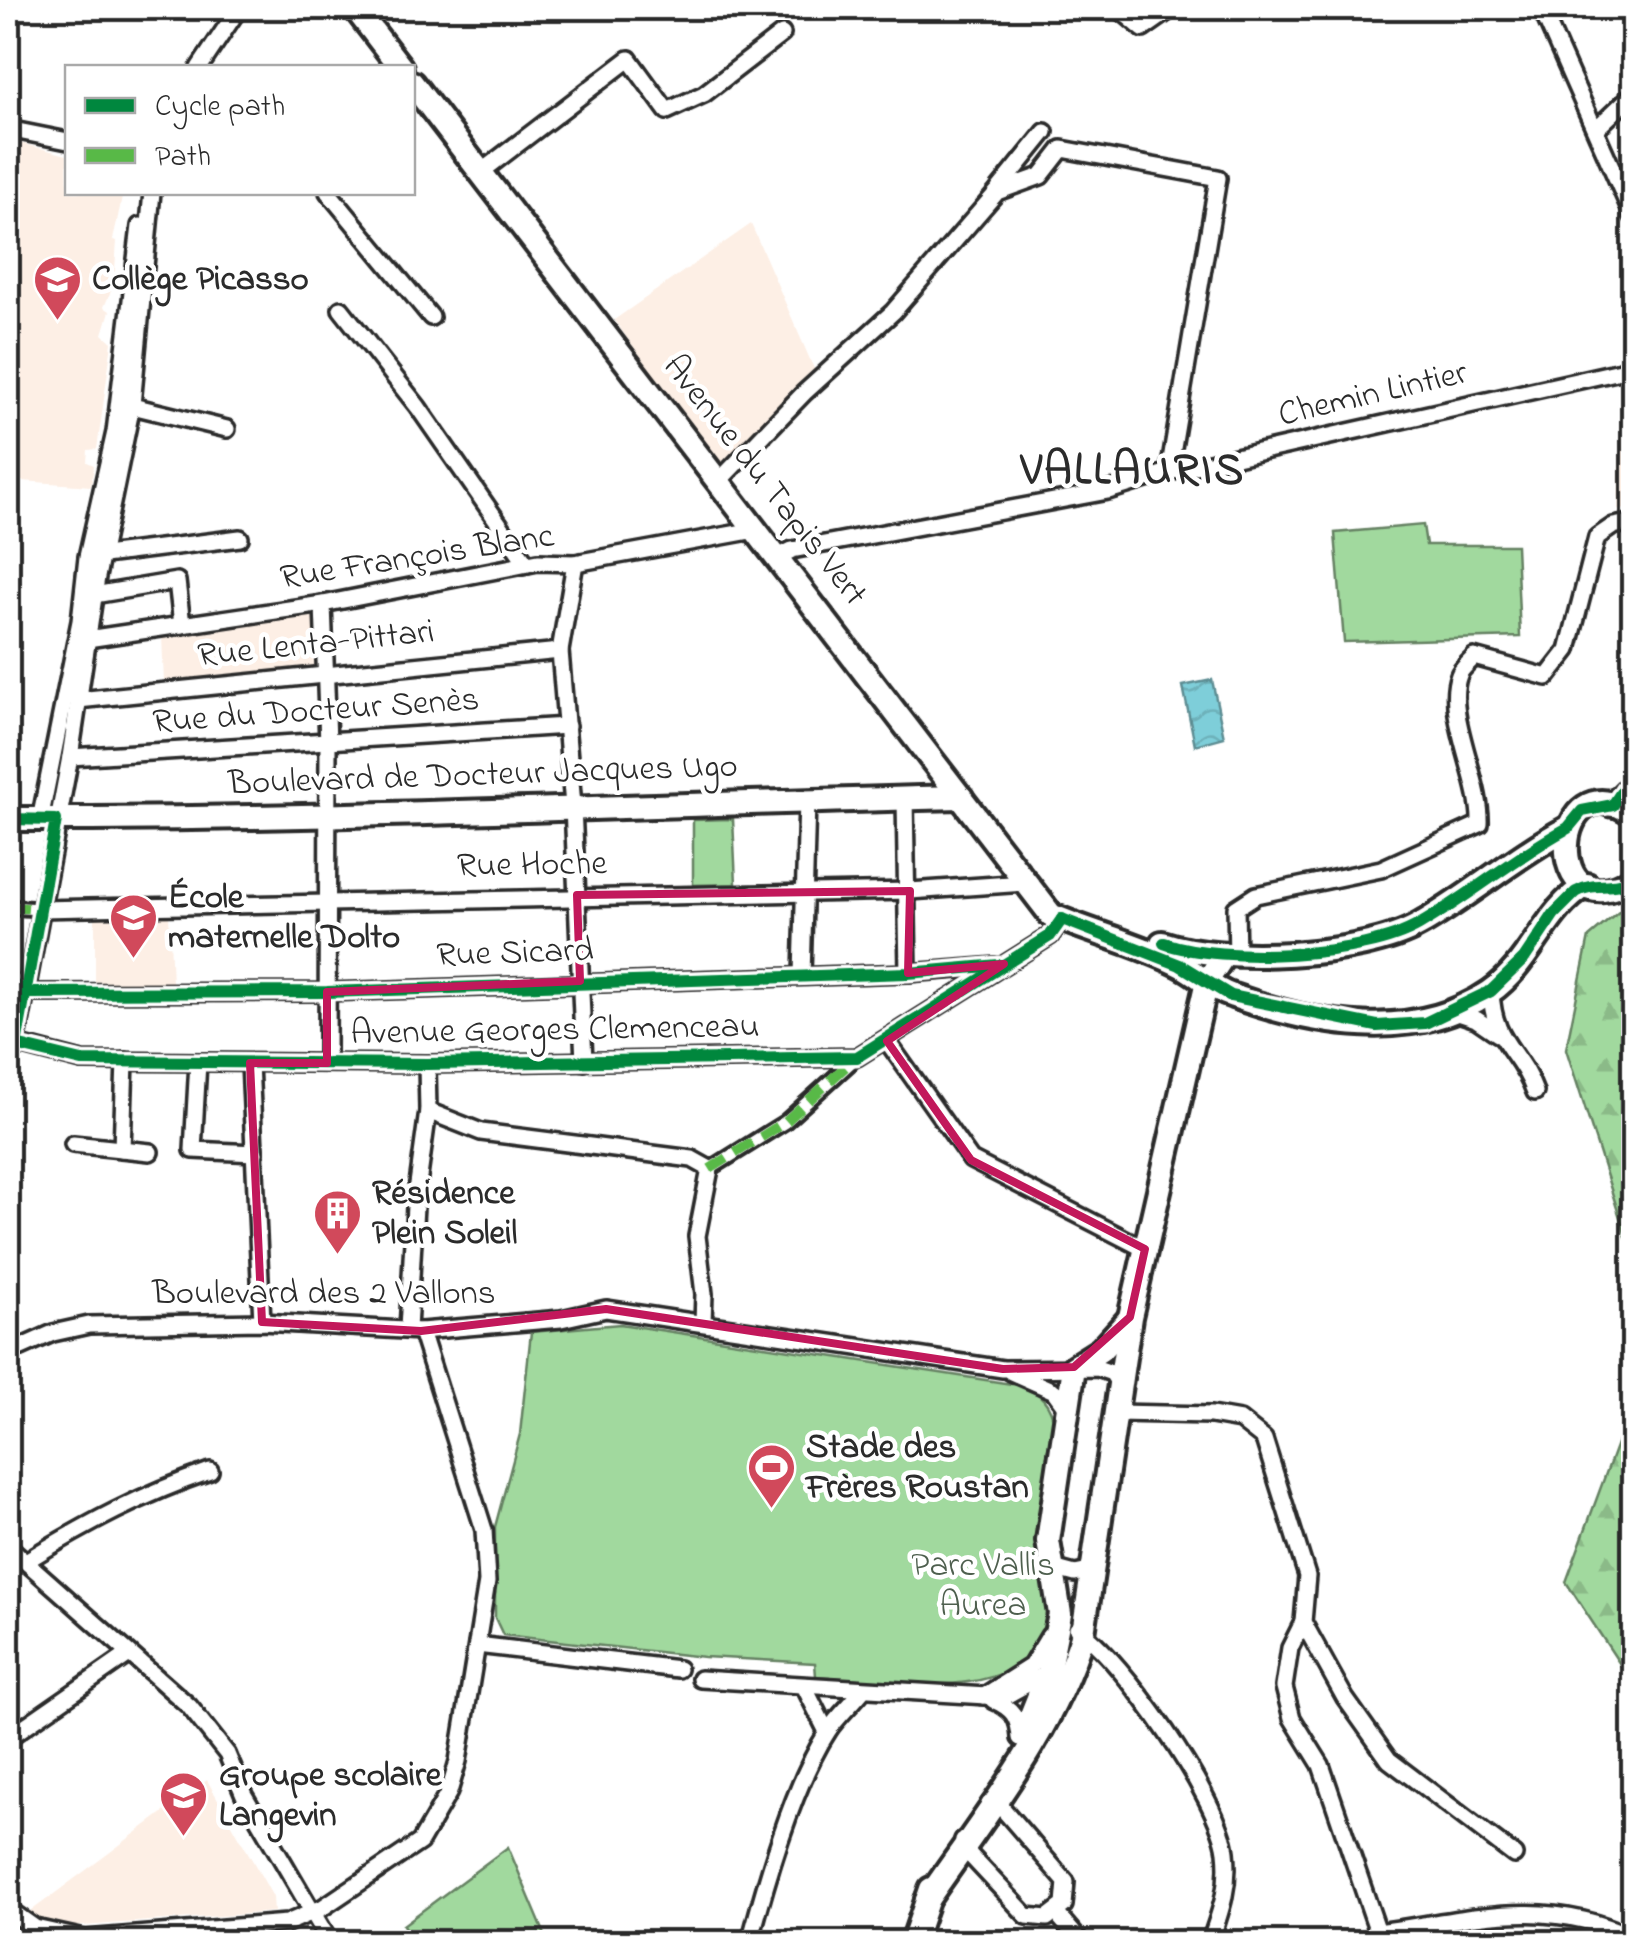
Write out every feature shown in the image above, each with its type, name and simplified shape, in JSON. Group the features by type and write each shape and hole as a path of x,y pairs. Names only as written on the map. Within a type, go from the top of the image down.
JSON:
{"main road":[{"path":"355,8 399,65"},
{"name":"Avenue du Tapis Vert","path":"415,86 1041,906 1062,919"},
{"path":"1062,919 1122,929 1180,949 1230,957 1362,944 1396,936 1568,828 1582,811 1623,810 1634,784"},
{"name":"Boulevard de Docteur Jacques Ugo","path":"8,819 328,818 573,806 961,797"},
{"path":"1568,828 1565,860 1587,885 1611,888 1634,878"},
{"path":"1062,919 1180,965 1232,996 1378,1026 1425,1023 1456,1012 1491,991 1524,959 1564,902 1587,885"},
{"path":"913,1942 927,1900 988,1804 1019,1768 1060,1697 1072,1625 1089,1571 1130,1317 1206,982 1230,957"},
{"path":"988,1804 1037,1708 1048,1673 1072,1625 1048,1542 1052,1492 1074,1366 1101,1350 1130,1317"}],"street":[{"path":"205,65 239,8"},
{"path":"1118,8 1143,29 1173,8"},
{"path":"1541,8 1634,218"},
{"path":"481,172 629,58 667,111 704,94 782,34"},
{"path":"1596,129 1634,93"},
{"path":"8,129 65,140"},
{"path":"719,481 893,312 1045,132"},
{"path":"997,192 1041,176 1062,149 1218,178 1169,472"},
{"path":"48,820 70,752 72,705 94,556 125,404 149,195"},
{"path":"330,195 431,317"},
{"path":"341,309 418,407 527,564"},
{"name":"Chemin Lintier","path":"776,558 792,550 1108,491 1169,472 1634,368"},
{"path":"125,404 226,429"},
{"path":"1230,957 1236,908 1256,896 1382,869 1480,824 1481,805 1458,707 1459,675 1474,657 1547,677 1568,650 1598,537 1613,526 1634,522"},
{"name":"Rue François Blanc","path":"86,628 182,625 324,604 527,564 575,563 754,530"},
{"path":"94,556 240,538"},
{"path":"575,563 560,651 573,806 584,1062"},
{"path":"91,590 177,581 182,625"},
{"path":"324,604 328,743 327,1063"},
{"name":"Rue Lenta-Pittari","path":"72,705 560,651"},
{"path":"12,1044 28,993 40,910 54,745 72,705"},
{"name":"Rue du Docteur Senès","path":"54,745 70,752 328,743 567,726"},
{"path":"905,799 904,880 910,891 908,973"},
{"path":"802,975 806,801"},
{"name":"Rue Hoche","path":"40,910 327,900 910,891 1025,884"},
{"path":"8,907 40,910"},
{"name":"Avenue Georges Clemenceau","path":"12,1044 82,1061 427,1064 857,1057 1050,936 1062,919"},
{"name":"Rue Sicard","path":"28,993 328,992 908,973 974,970 1004,964"},
{"path":"8,982 28,993"},
{"path":"1491,991 1498,1034"},
{"path":"1456,1012 1476,1019 1498,1034 1530,1077 1534,1092"},
{"path":"886,1041 971,1160 1145,1249"},
{"path":"703,1322 704,1294 696,1236 710,1169 785,1122 857,1057"},
{"path":"122,1149 125,1061"},
{"path":"198,1062 193,1150 255,1153"},
{"path":"250,1062 262,1322"},
{"path":"8,1910 35,1928 84,1939 288,1923 313,1913 402,1857 435,1818 458,1761 488,1582 484,1530 414,1330 415,1206 428,1110 427,1064"},
{"path":"428,1110 481,1132 692,1159 710,1169"},
{"path":"73,1144 150,1152"},
{"name":"Boulevard des 2 Vallons","path":"8,1352 53,1333 89,1325 262,1322 414,1330 562,1319 606,1309 1002,1369"},
{"path":"1002,1369 1074,1366 1112,1373 1121,1387"},
{"path":"1002,1369 1054,1392 1067,1409"},
{"path":"1117,1413 1211,1415 1240,1420 1264,1439 1306,1576 1303,1622 1290,1648 1284,1687 1292,1718 1322,1765 1378,1932 1519,1912 1578,1915 1634,1938"},
{"path":"26,1562 94,1518 148,1492 210,1470"},
{"path":"8,1546 189,1706 227,1754 244,1795 330,1942"},
{"path":"1054,1568 1075,1574 1089,1571"},
{"path":"1303,1622 1345,1698 1389,1760 1514,1855"},
{"path":"1010,1690 1072,1625 1117,1665 1214,1806 1226,1850 1228,1892 1210,1942"},
{"path":"477,1645 678,1669"},
{"path":"8,1738 129,1654"},
{"path":"700,1678 984,1696 1010,1690 1048,1673"},
{"path":"804,1686 827,1732"},
{"path":"750,1942 764,1890 827,1732 863,1690"},
{"path":"1010,1690 1037,1708 1042,1720 1019,1768"},
{"path":"984,1696 1011,1709 1020,1723 1020,1741"},
{"path":"988,1804 1066,1882 1068,1894 1057,1914"},
{"path":"963,1841 1027,1916 1057,1914"},
{"path":"1057,1914 1080,1942"},
{"path":"1428,1925 1436,1942"}],"highlighted area":[{"path":"910,891 908,973 1004,964 887,1041 971,1160 1145,1249 1130,1317 1074,1367 1003,1369 606,1309 421,1331 262,1322 250,1063 327,1063 327,992 580,981 577,895"}],"shaded area":[{"name":"Collège Picasso","path":"8,140 65,154 65,195 123,195 113,240 117,241 114,284 104,307 110,311 103,334 112,342 97,449 88,450 87,462 94,465 91,486 8,480"},
{"path":"751,224 815,371 720,466 614,320"},
{"path":"1634,378 1633,510 1618,509 1623,381"},
{"path":"318,612 318,666 164,683 162,637"},
{"name":"École maternelle Dolto","path":"169,915 172,983 95,985 95,917"},
{"name":"Groupe scolaire Langevin","path":"207,1780 273,1897 274,1912 69,1927 27,1914"}],"green space":[{"path":"1423,525 1426,545 1516,545 1520,637 1344,642 1335,533"},
{"path":"733,819 736,884 693,885 693,820"},
{"path":"1633,900 1633,1258 1566,1049 1589,937"},
{"name":"Stade des Frères Roustan","path":"620,1324 1018,1385 1039,1395 1048,1405 1055,1427 1039,1535 1048,1618 1036,1648 1014,1667 985,1679 914,1684 816,1676 815,1663 704,1657 503,1635 495,1618 495,1527 520,1434 531,1332"},
{"path":"1633,1400 1633,1684 1566,1582"},
{"path":"508,1847 548,1942 414,1942 403,1925"}],"water":[{"path":"1212,680 1224,737 1195,745 1183,686"}],"marked path":[{"path":"8,907 40,909"},
{"path":"710,1169 785,1122 856,1057"}],"cycle path":[{"path":"1164,943 1221,954 1293,954 1395,936 1419,925 1568,828 1582,811 1613,805 1634,773"},
{"path":"8,819 56,820 16,1045 82,1061 427,1064 857,1057 1050,936 1062,919"},
{"path":"1062,919 1180,965 1231,996 1377,1026 1425,1023 1491,991 1524,959 1554,914 1576,892 1634,878"},
{"path":"8,981 27,993 327,992 908,973 999,965"}],"place":[{"name":"Collège Picasso","path":"57,322"},
{"name":"École maternelle Dolto","path":"133,960"},
{"name":"Résidence Plein Soleil","path":"337,1256"},
{"name":"Stade des Frères Roustan","path":"771,1510"},
{"name":"Groupe scolaire Langevin","path":"184,1838"}],"district":[{"name":"VALLAURIS","path":"1133,472"}],"park label":[{"name":"Parc Vallis Aurea","path":"983,1586"}]}
